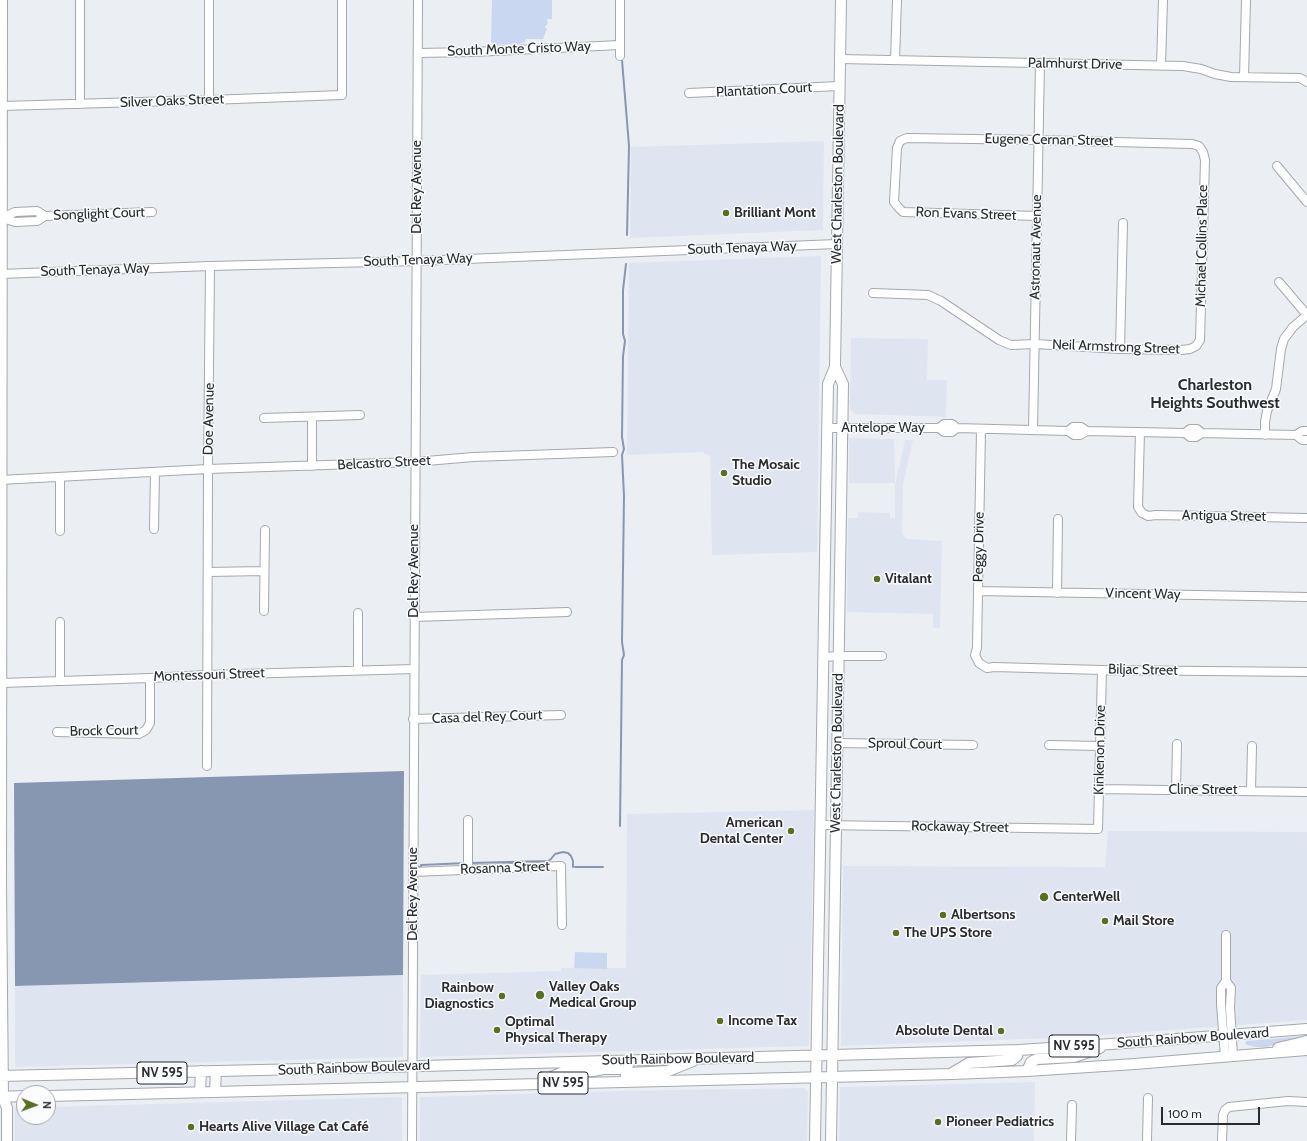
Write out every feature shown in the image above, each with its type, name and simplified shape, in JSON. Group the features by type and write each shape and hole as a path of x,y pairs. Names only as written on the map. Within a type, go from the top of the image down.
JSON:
{"main road":[{"path":"2,0 1,1100 7,1108 7,1141"},
{"name":"West Charleston Boulevard","path":"815,1141 817,953 821,825 828,384 835,367 841,0"},
{"name":"West Charleston Boulevard","path":"831,1141 843,384 835,367"},
{"name":"South Rainbow Boulevard","path":"2,1076 1019,1050 1307,1029"},
{"path":"1258,1054 1307,1041"},
{"path":"1027,1071 1031,1062 1037,1059 1074,1057 1111,1044"},
{"path":"952,1074 969,1063 1012,1060 1017,1056 1019,1050"},
{"name":"South Rainbow Boulevard","path":"56,1096 952,1074 1135,1064 1307,1050"},
{"path":"625,1081 626,1075 629,1073 668,1071 700,1058"},
{"path":"539,1083 563,1072 622,1069 628,1065 629,1060"},
{"path":"215,1092 216,1071"},
{"path":"200,1092 201,1072"},
{"path":"1,1100 16,1097"}],"street":[{"path":"80,0 80,104"},
{"path":"209,0 209,100"},
{"name":"Silver Oaks Street","path":"2,106 342,95 342,0"},
{"name":"Del Rey Avenue","path":"412,1141 413,719 418,0"},
{"path":"620,0 620,56"},
{"path":"895,60 897,0"},
{"path":"1161,66 1163,0"},
{"path":"1244,77 1246,0"},
{"name":"South Monte Cristo Way","path":"418,53 620,45"},
{"name":"Palmhurst Drive","path":"840,59 1183,66 1231,77 1300,78 1307,82"},
{"name":"Astronaut Avenue","path":"1033,430 1040,63"},
{"name":"Plantation Court","path":"689,93 840,86"},
{"name":"Eugene Cernan Street","path":"898,207 894,202 897,148 900,141 907,138 1192,144 1199,146"},
{"name":"Michael Collins Place","path":"1196,346 1200,340 1205,160 1203,152 1199,146"},
{"path":"1277,166 1307,202"},
{"name":"Ron Evans Street","path":"898,207 903,212 1037,216"},
{"name":"Songlight Court","path":"2,218 15,222 37,221 46,216 152,212"},
{"path":"1120,349 1123,223"},
{"name":"South Tenaya Way","path":"1,274 210,266 417,261 837,244"},
{"name":"Doe Avenue","path":"207,766 210,266"},
{"path":"1265,435 1267,411 1276,389 1281,349 1284,339 1293,327 1307,315 1279,282"},
{"name":"Neil Armstrong Street","path":"873,293 928,295 941,301 999,340 1011,345 1035,344 1120,349 1181,350 1190,349 1196,346"},
{"path":"264,418 360,415"},
{"path":"312,417 312,466"},
{"name":"Antelope Way","path":"827,428 939,428 944,424 952,424 957,428 1068,430 1074,435 1080,435 1087,431 1140,432 1185,433 1190,437 1196,437 1202,434 1296,436 1302,440 1307,440"},
{"name":"Peggy Drive","path":"979,663 976,656 981,429"},
{"name":"Antelope Way","path":"1296,436 1302,431 1307,431"},
{"name":"Antigua Street","path":"1140,432 1138,507 1142,513 1148,516 1307,518"},
{"name":"Belcastro Street","path":"1,480 208,469 415,462 473,457 613,452"},
{"path":"154,529 155,472"},
{"path":"60,477 60,531"},
{"path":"1057,592 1058,519"},
{"path":"264,611 265,530"},
{"path":"208,572 264,571"},
{"name":"Vincent Way","path":"978,590 1307,597"},
{"path":"414,617 567,612"},
{"path":"358,613 358,670"},
{"path":"60,622 60,680"},
{"path":"824,657 882,656"},
{"name":"Biljac Street","path":"979,663 987,668 1307,672"},
{"name":"Montessouri Street","path":"2,682 414,669"},
{"name":"Kinkenon Drive","path":"1098,829 1102,670"},
{"name":"Brock Court","path":"57,732 139,734 146,730 150,723 150,678"},
{"name":"Casa del Rey Court","path":"413,719 561,715"},
{"name":"Sproul Court","path":"837,743 973,745"},
{"path":"1176,790 1177,744"},
{"path":"1049,745 1100,746"},
{"path":"1251,790 1252,746"},
{"name":"Cline Street","path":"1099,789 1307,792"},
{"path":"468,820 468,870"},
{"name":"Rockaway Street","path":"821,825 1098,829"},
{"name":"Rosanna Street","path":"413,872 561,866 562,925"},
{"path":"1226,935 1226,981 1230,988 1227,1035 1229,1056"},
{"path":"1147,1141 1148,1098"},
{"path":"1222,1141 1223,1119 1225,1110 1229,1106 1288,1101 1307,1102"},
{"path":"1071,1141 1072,1105"}],"shaded area":[{"path":"492,0 552,0 552,19 547,19 548,23 545,27 547,29 543,39 526,39 525,42 519,44 493,45 491,42"},
{"path":"824,141 823,230 630,238 631,147"},
{"path":"821,256 817,552 712,555 710,455 704,454 703,452 627,455 629,263"},
{"path":"851,338 928,339 927,380 947,380 946,417 853,413 850,409"},
{"path":"849,438 894,439 895,483 849,483"},
{"path":"905,440 913,440 903,484 902,534 907,539 942,541 939,628 933,628 933,614 847,612 848,518 858,518 858,512 890,513 890,518 895,518 895,485"},
{"path":"404,771 403,975 15,986 14,783"},
{"path":"814,810 809,1046 420,1057 421,975 560,971 561,968 626,968 627,814"},
{"path":"1108,831 1307,832 1307,1020 1077,1037 841,1046 843,866 1105,867"},
{"path":"575,952 607,953 607,969 574,968"},
{"path":"403,975 403,1057 15,1067 15,986"},
{"path":"1307,1036 1266,1047 1256,1047 1245,1043 1246,1041"},
{"path":"1035,1082 1034,1141 839,1141 840,1087"},
{"path":"804,1088 808,1092 807,1141 420,1141 420,1097 616,1091"},
{"path":"402,1097 402,1141 15,1141 15,1107 16,1125 56,1125 56,1107"}],"waterway":[{"path":"622,60 629,146 627,235"},
{"path":"620,826 622,660 624,655 622,642 624,496 622,455 624,449 622,437 623,356 625,341 623,334 623,290 626,264"},
{"path":"471,863 548,861 555,854 563,852 568,853 571,856 573,867"},
{"path":"418,867 421,867 421,865 467,863"},
{"path":"575,867 603,867"}],"place":[{"name":"Brilliant Mont","path":"726,213"},
{"name":"The Mosaic Studio","path":"724,473"},
{"name":"Vitalant","path":"877,579"},
{"name":"American Dental Center","path":"791,831"},
{"name":"CenterWell","path":"1044,897"},
{"name":"Albertsons","path":"943,915"},
{"name":"Mail Store","path":"1105,921"},
{"name":"The UPS Store","path":"896,933"},
{"name":"Valley Oaks Medical Group","path":"540,995"},
{"name":"Rainbow Diagnostics","path":"502,996"},
{"name":"Income Tax","path":"720,1021"},
{"name":"Optimal Physical Therapy","path":"497,1030"},
{"name":"Absolute Dental","path":"1001,1031"},
{"name":"Pioneer Pediatrics","path":"938,1122"},
{"name":"Hearts Alive Village Cat Café","path":"191,1127"}],"district":[{"name":"Charleston Heights Southwest","path":"1215,394"}]}
